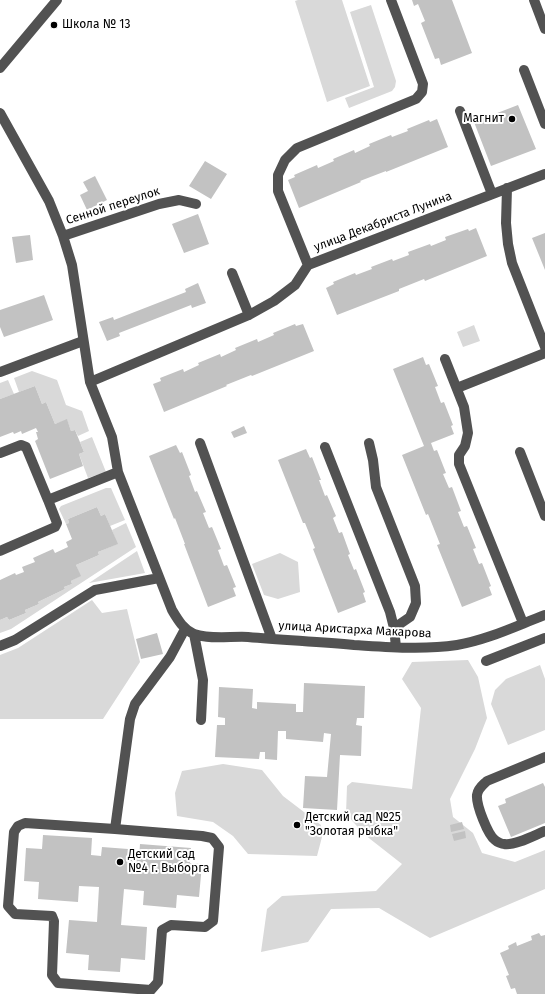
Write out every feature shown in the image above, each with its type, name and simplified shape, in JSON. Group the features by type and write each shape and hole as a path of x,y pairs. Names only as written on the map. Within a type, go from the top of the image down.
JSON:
{"street":[{"path":"0,68 57,0"},
{"path":"308,265 278,191 278,174 285,160 297,148 416,99 422,92 423,84 391,0"},
{"path":"534,0 545,29"},
{"path":"524,70 543,111 545,124"},
{"path":"460,111 492,194"},
{"path":"0,113 49,201 63,236 72,265 90,382 112,437 118,472 172,610 178,621 185,629 170,657 135,704 130,719 115,829"},
{"name":"улица Декабриста Лунина","path":"90,382 249,315 274,301 294,285 308,265 545,174"},
{"path":"507,188 506,223 512,263 545,347"},
{"name":"Сенной переулок","path":"63,236 159,204 179,200 196,204"},
{"path":"232,273 249,315"},
{"path":"0,372 83,340"},
{"path":"456,388 545,353"},
{"path":"445,359 464,407 468,433 464,446 459,455 459,464 523,623"},
{"path":"200,443 272,639"},
{"path":"369,443 373,460 376,487 415,586 416,603 410,617 394,628"},
{"path":"0,453 21,445 26,446 56,523 55,527 0,551"},
{"path":"325,446 390,612 394,628 396,647"},
{"path":"520,452 545,516"},
{"path":"48,500 118,472"},
{"path":"0,646 15,640 95,590 159,578"},
{"name":"улица Аристарха Макарова","path":"185,629 194,634 206,637 240,637 428,648 458,645 484,638 545,614"},
{"path":"194,634 203,680 201,720"},
{"path":"486,661 545,638"},
{"path":"545,757 488,781 480,786 477,795 478,804 490,834 496,841 504,844 514,844 545,831"},
{"path":"25,823 115,829 202,836 212,838 219,847 213,921 205,927 171,925 162,930 158,982 151,990 58,983 52,975 54,921 52,916 16,914 8,906 14,832 18,826 25,823"}],"shaded area":[{"path":"342,0 370,86 327,102 295,1"},
{"path":"371,5 396,81 395,87 392,91 349,108 345,98 374,87 350,12"},
{"path":"474,325 480,341 463,347 457,332"},
{"path":"32,371 57,380 66,405 82,411 89,431 78,436 75,430 71,431 67,420 55,424 46,402 42,404 35,386 19,392 14,378"},
{"path":"8,380 14,394 0,399 0,383"},
{"path":"92,437 106,472 88,478 79,454 84,452 80,442"},
{"path":"106,488 111,488 125,520 110,526 105,514 101,516 97,507 68,519 69,523 66,524 59,509 61,506"},
{"path":"126,523 136,547 11,629 0,633 0,620 7,617 9,620 26,613 25,610 39,604 38,602 72,584 71,581 80,576 76,565 99,555 98,552 117,544 112,530"},
{"path":"137,551 145,573 89,583"},
{"path":"280,553 298,562 300,592 278,599 264,595 252,564"},
{"path":"92,600 102,613 127,609 140,662 103,719 0,719 0,655 18,648"},
{"path":"468,660 478,677 487,718 475,749 450,799 453,817 473,833 482,853 515,862 545,850 545,889 430,938 379,908 331,909 308,942 261,952 267,909 282,896 376,891 402,864 365,835 346,814 347,786 352,782 412,789 421,708 402,679 412,662"},
{"path":"540,665 545,679 545,730 508,745 491,704 495,690 506,679"},
{"path":"223,764 262,770 283,796 321,825 322,837 317,856 248,854 233,836 213,822 177,816 175,793 182,771"}],"building":[{"path":"412,0 452,0 472,53 441,65 439,58 435,59 421,23 425,21 418,4 414,6"},
{"path":"518,105 536,149 491,166 474,122"},
{"path":"437,119 448,147 360,181 361,182 299,208 288,180 295,177 294,175 317,165 318,168 334,161 333,159 354,150 355,153 370,146 369,144 391,135 392,137 408,131 407,129 429,120 430,122"},
{"path":"205,161 227,174 211,199 189,186"},
{"path":"95,176 107,200 87,210 80,195 88,191 83,182"},
{"path":"198,214 209,244 184,253 172,224"},
{"path":"476,228 487,256 425,281 424,279 399,289 399,291 337,315 326,288 334,284 333,282 355,273 356,275 372,269 371,267 392,259 393,261 409,255 408,252 430,244 431,246 446,240 445,237 468,229 469,231"},
{"path":"545,233 545,270 532,238"},
{"path":"30,235 33,260 16,263 12,237"},
{"path":"198,283 206,303 192,308 191,305 119,333 120,336 107,341 99,322 113,317 114,320 186,292 185,289"},
{"path":"44,295 53,320 4,337 0,327 0,310"},
{"path":"295,324 296,326 303,324 314,351 226,385 227,386 164,412 153,384 161,381 160,378 183,369 184,372 199,365 198,363 220,354 221,357 236,350 235,348 257,339 258,342 274,335 273,333"},
{"path":"423,357 426,365 429,364 438,386 435,387 441,403 444,402 453,425 451,426 454,434 431,443 434,451 437,450 446,473 443,474 449,488 452,487 461,511 458,512 464,527 467,526 476,548 473,549 479,564 482,563 491,586 489,587 492,595 462,607 437,545 440,544 428,514 426,515 402,455 424,446 393,369"},
{"path":"35,386 42,404 46,402 55,424 67,419 71,431 75,430 84,452 79,454 83,466 50,479 35,441 38,439 36,432 38,432 36,428 22,434 21,431 14,434 13,432 0,437 0,399"},
{"path":"244,426 247,433 234,438 231,432"},
{"path":"176,445 180,453 182,452 191,475 189,476 195,492 197,491 206,512 203,513 209,528 212,527 221,549 218,550 224,566 227,565 236,587 233,588 236,596 208,607 175,518 174,519 149,456"},
{"path":"306,449 310,458 312,457 321,480 319,480 325,496 327,495 336,516 333,518 339,533 342,532 350,554 348,555 354,570 356,569 365,592 363,593 366,602 338,613 313,549 315,548 305,523 303,523 278,460"},
{"path":"97,507 101,516 105,514 118,544 98,552 99,555 76,565 81,576 71,581 72,584 64,587 65,589 25,610 26,613 9,620 7,617 0,620 0,580 15,573 16,575 24,572 22,567 35,562 33,558 53,549 55,553 68,547 66,542 72,539 66,524 69,523 68,519"},
{"path":"157,633 163,654 141,659 136,639"},
{"path":"304,683 365,686 364,718 357,718 356,725 362,726 361,756 340,755 337,810 303,808 305,776 327,777 331,734 324,733 323,742 286,739 286,731 278,731 277,760 265,759 265,752 260,752 259,759 215,757 217,725 225,725 225,718 218,717 219,687 253,689 252,708 257,709 257,702 296,704 296,712 303,712"},
{"path":"543,783 545,787 545,823 511,837 498,806 506,803 505,799"},
{"path":"462,822 464,829 451,832 450,825"},
{"path":"465,831 466,838 454,841 452,834"},
{"path":"43,835 92,838 91,855 101,856 102,847 128,849 128,858 139,859 140,844 191,848 190,863 202,864 199,897 177,895 176,908 143,905 144,891 124,889 121,925 147,927 145,960 121,958 120,972 88,970 89,955 66,953 69,920 97,922 99,887 79,886 78,902 38,899 39,882 24,881 26,848 42,849"},
{"path":"539,933 541,936 545,935 545,994 517,994 515,988 511,989 506,976 509,975 500,953 509,949 508,946 516,942 517,946 532,940 531,936"}],"place":[{"name":"Школа № 13","path":"54,25"},
{"name":"Магнит","path":"512,119"},
{"name":"Детский сад №25 \"Золотая рыбка\"","path":"297,825"},
{"name":"Детский сад №4 г. Выборга","path":"120,862"}]}
